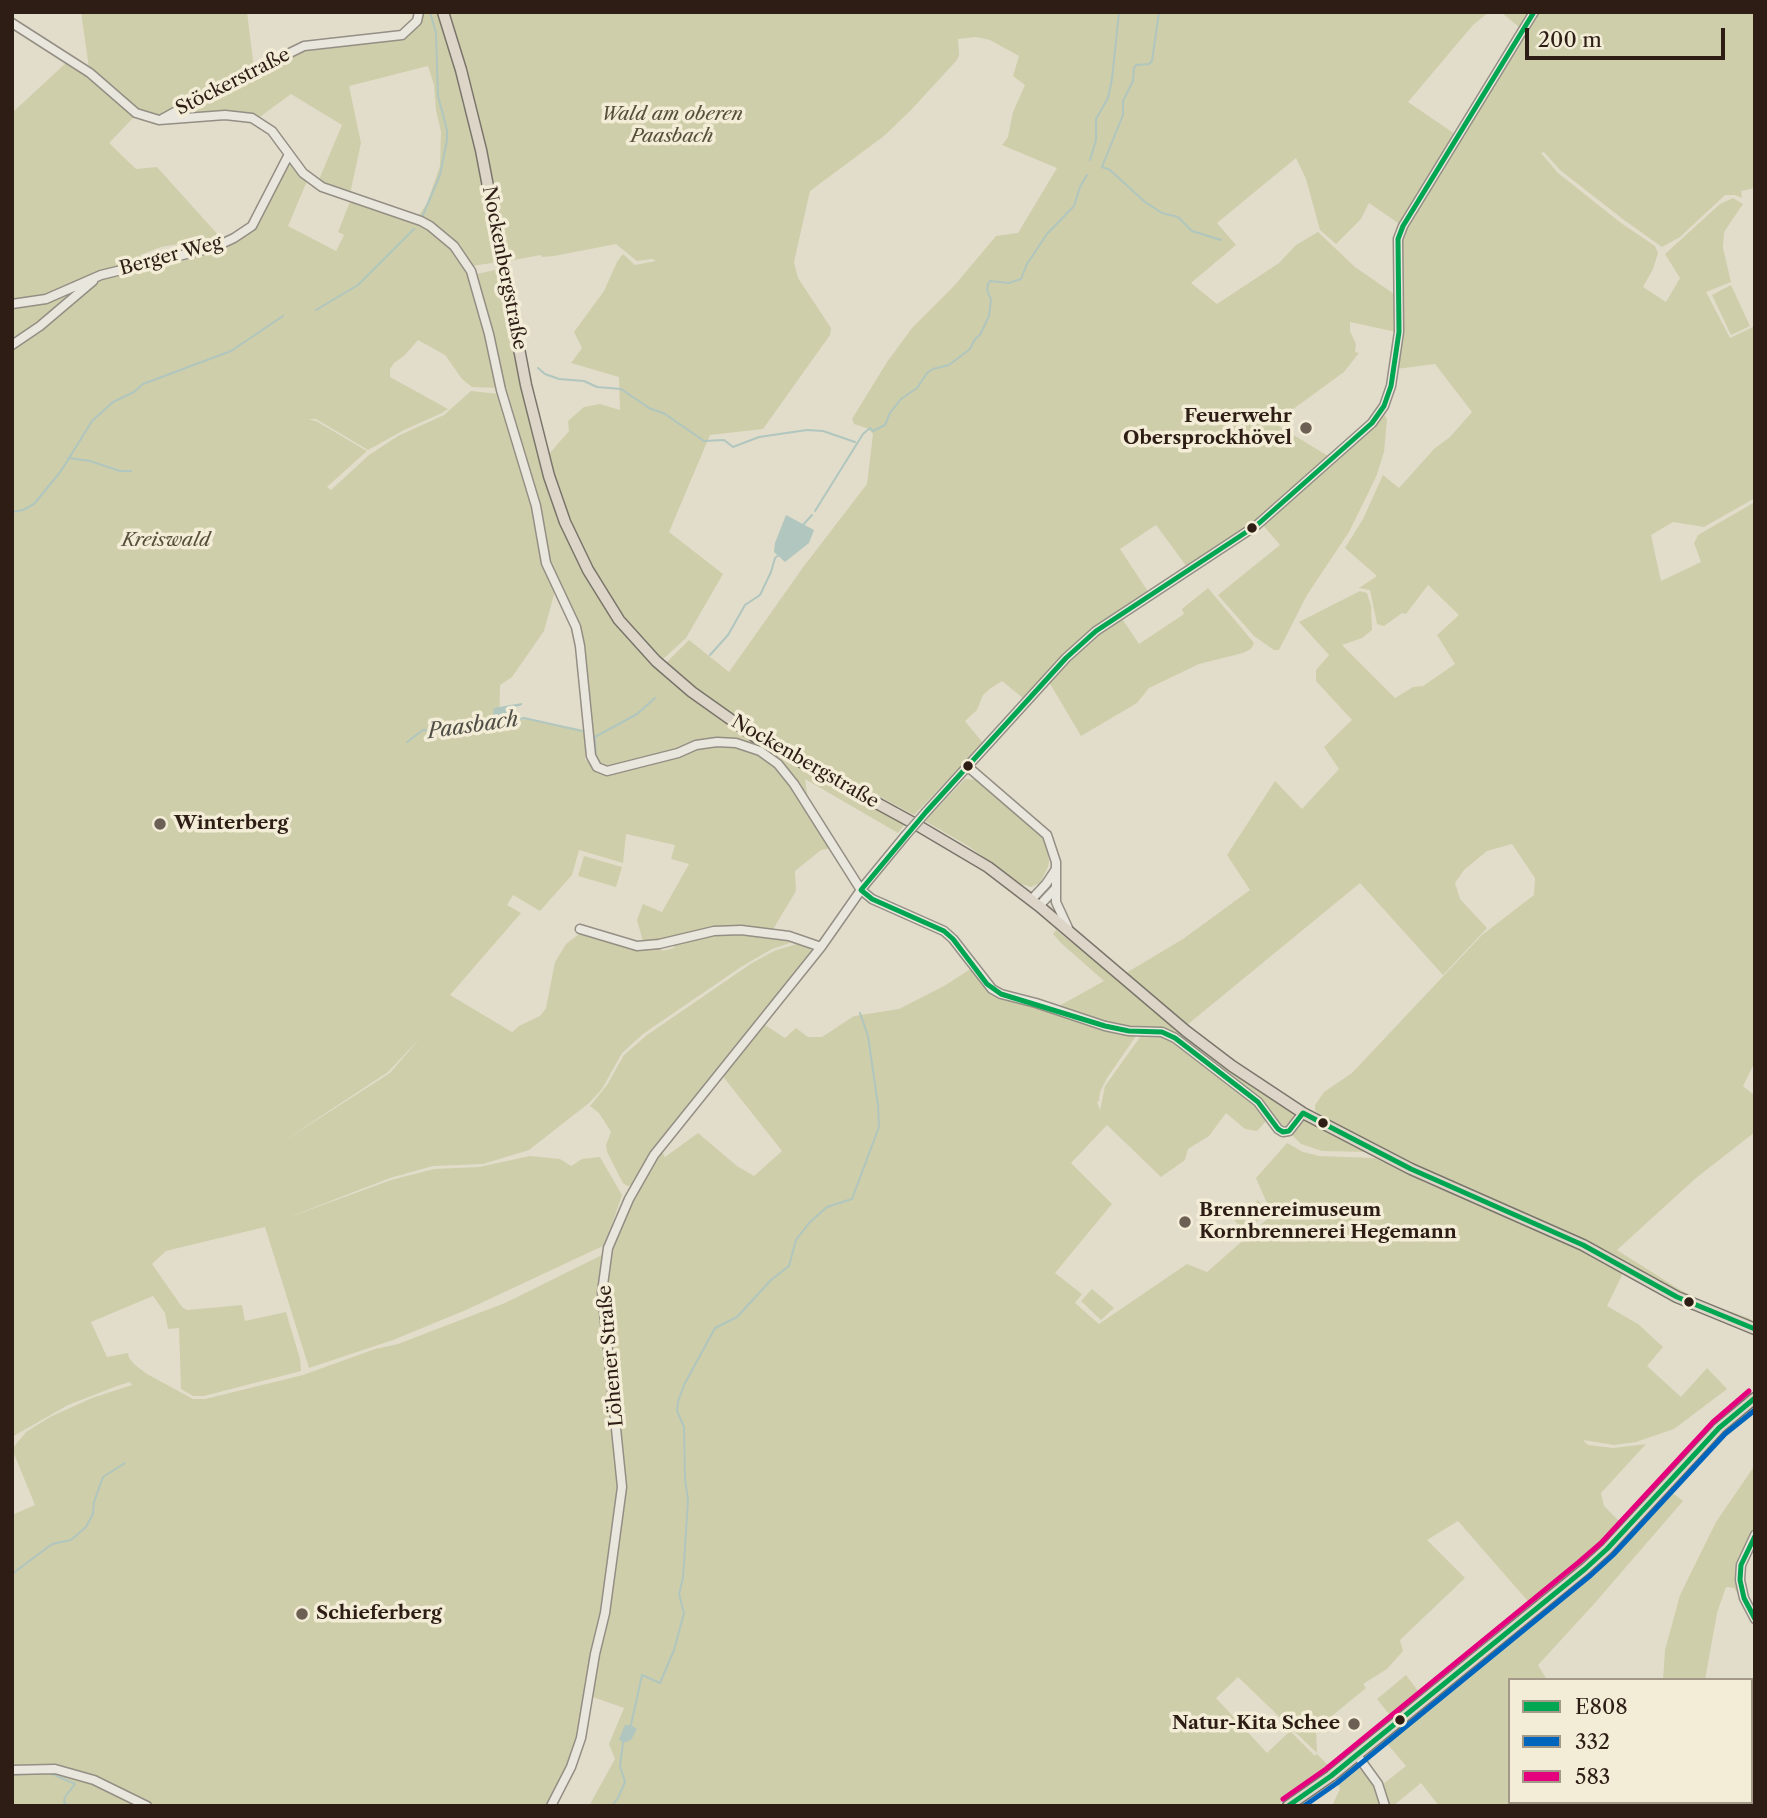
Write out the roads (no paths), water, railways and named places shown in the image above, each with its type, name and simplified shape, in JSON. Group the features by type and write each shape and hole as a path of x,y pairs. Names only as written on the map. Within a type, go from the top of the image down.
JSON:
{"main road":[{"name":"Nockenbergstraße","path":"444,16 481,149 526,385 549,476 571,534 619,620 665,668 692,692 743,729 965,852 1035,903 1186,1031 1232,1066 1303,1113 1410,1169 1583,1245 1677,1297 1755,1329"},
{"path":"1288,1806 1321,1784 1586,1569 1719,1428 1755,1398"}],"street":[{"name":"Stöckerstraße","path":"159,120 304,46 402,35 417,21 419,12"},
{"name":"Löhener Straße","path":"551,1806 571,1767 581,1738 605,1613 622,1487 602,1292 608,1248 629,1199 654,1155 821,947 861,890 926,812 1066,658 1096,631 1257,525 1372,423 1384,407 1391,386 1399,332 1398,239 1403,226 1534,12"},
{"path":"12,23 90,73 136,113 159,120 225,116 252,118 272,131 288,156"},
{"name":"Nockenbergstraße","path":"288,156 303,173 322,187 430,226 454,246 471,271 501,390 536,506 546,563 576,627 590,750 594,764 607,771 717,741 736,743 760,751 778,764 794,785 861,890 872,899 944,931 987,984 1000,994 1037,1003 1105,1027 1162,1032 1175,1038 1258,1102 1283,1132 1289,1131 1303,1113"},
{"name":"Berger Weg","path":"12,304 46,299 100,275 215,247 234,238 252,226 288,156"},
{"path":"12,345 40,326 100,275"},
{"path":"967,766 1047,835 1055,854 1058,909 1070,933"},
{"path":"1035,903 1056,869"},
{"path":"1035,903 1055,889"},
{"path":"580,929 637,946 659,944 714,931 741,930 789,936 821,947"},
{"path":"1755,1535 1741,1565 1740,1580 1744,1598 1755,1619"},
{"path":"1357,1755 1378,1784 1385,1806"},
{"path":"12,1770 55,1769 94,1780 147,1806"}],"water":[{"path":"786,515 814,530 809,543 785,562 774,552"},
{"path":"522,703 516,707 517,717 496,721 494,708"},
{"path":"625,1725 637,1729 631,1740 623,1743 619,1739"}],"waterway":[{"path":"423,215 440,175 447,140 438,96 436,33 430,12"},
{"name":"Paasbach","path":"1090,160 1096,140 1096,119 1108,98 1112,79 1119,12"},
{"path":"1159,12 1152,61 1134,68 1133,81 1123,101 1123,115 1102,167 1110,170 1145,202 1162,213 1178,217 1192,231 1221,240"},
{"name":"Paasbach","path":"815,511 863,434 870,428 873,431 885,425 901,399 917,388 927,373 949,365 970,349 989,316 991,300 987,290 990,281 1009,283 1021,279 1027,264 1047,234 1074,206 1087,175"},
{"path":"316,310 358,285 414,229"},
{"path":"12,512 34,504 61,471 92,421 113,402 134,392 143,384 231,351 283,316"},
{"path":"538,368 559,379 621,389 649,408 665,414 704,441 724,440 733,447 759,437 807,430 823,431 855,442"},
{"path":"68,458 90,461 120,471 131,471"},
{"name":"Paasbach","path":"802,526 812,515"},
{"name":"Paasbach","path":"710,655 728,635 745,605 760,595 775,558 779,555"},
{"name":"Paasbach","path":"596,758 595,737 637,714 655,698"},
{"name":"Paasbach","path":"407,742 423,730 432,731 454,725 465,728 524,718 582,731"},
{"path":"631,1725 642,1675 660,1683 674,1650 684,1613 679,1594 683,1578 688,1500 684,1427 677,1411 678,1402 684,1385 715,1328 737,1317 771,1280 789,1266 796,1240 809,1223 827,1207 852,1199 879,1127 868,1036 860,1013"},
{"path":"12,1574 52,1544 71,1540 86,1527 93,1514 94,1502 103,1477 125,1463"},
{"path":"612,1806 625,1782 620,1766 623,1743"},
{"path":"50,1773 75,1784 65,1797 64,1802 68,1806"},
{"path":"12,1775 28,1774"}],"place":[{"name":"Feuerwehr Obersprockhövel","path":"1306,428"},
{"name":"Winterberg","path":"160,824"},
{"name":"Brennereimuseum Kornbrennerei Hegemann","path":"1185,1222"},
{"name":"Schieferberg","path":"302,1614"},
{"name":"Natur-Kita Schee","path":"1354,1724"}],"park label":[{"name":"Wald am oberen Paasbach","path":"672,126"},
{"name":"Kreiswald","path":"166,541"}]}
